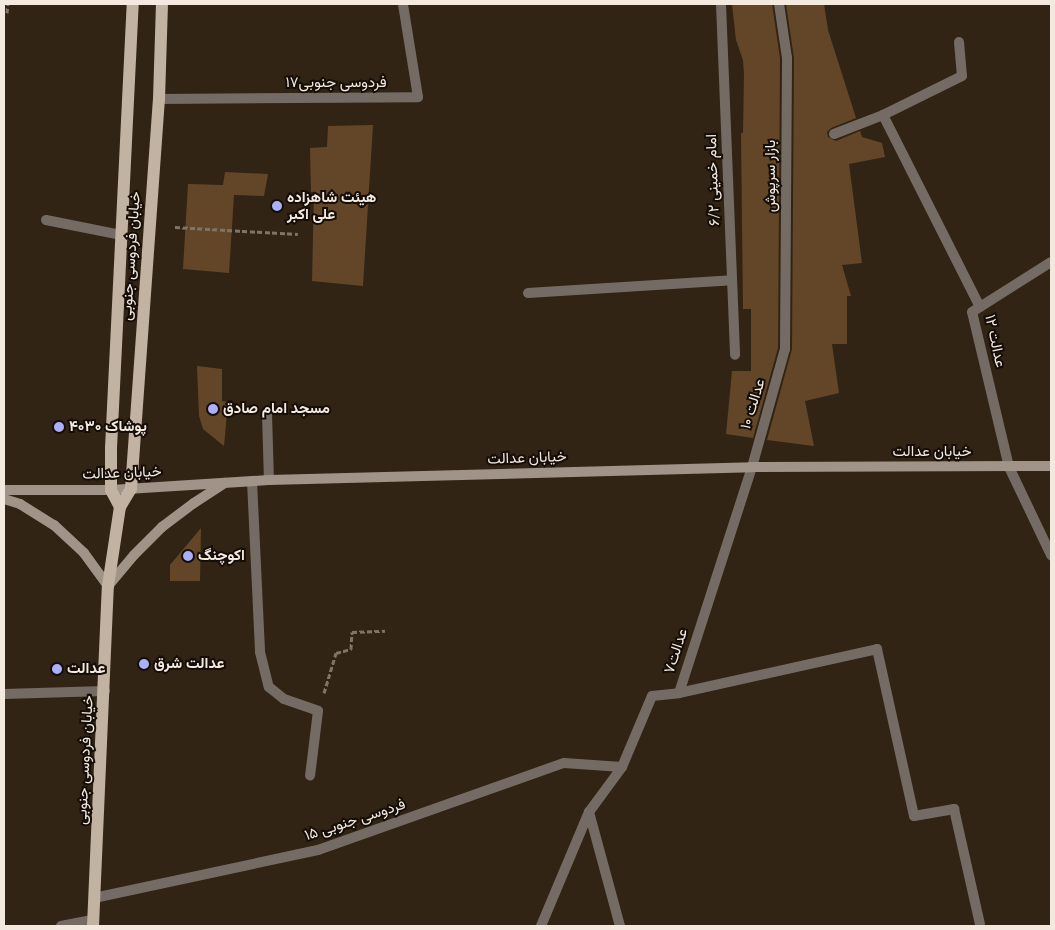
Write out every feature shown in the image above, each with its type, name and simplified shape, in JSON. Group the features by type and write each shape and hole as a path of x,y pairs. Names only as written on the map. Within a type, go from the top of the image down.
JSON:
{"main road":[{"name":"خیابان فردوسی جنوبی","path":"120,507 111,490 110,448 133,4"},
{"name":"خیابان فردوسی جنوبی","path":"93,923 105,691 108,586 120,507 131,489 159,99 162,4"},
{"name":"خیابان عدالت","path":"4,490 111,490 269,480 752,467 1051,466"},
{"path":"4,498 20,504 54,525 84,553 108,586 134,555 162,527 194,503 228,482"}],"street":[{"name":"فردوسی جنوبی۱۷","path":"159,99 418,97 403,4"},
{"name":"امام خمینی ۶/۲","path":"721,4 735,355"},
{"name":"بازار سرپوش","path":"779,4 787,58 785,349"},
{"path":"834,134 882,115 962,76 959,42"},
{"path":"882,115 980,307"},
{"path":"46,220 121,235"},
{"name":"عدالت ۱۲","path":"1009,467 972,312 1051,262"},
{"path":"528,293 732,280"},
{"name":"عدالت ۱۰","path":"752,467 785,349"},
{"path":"267,414 269,480"},
{"name":"عدالت۷","path":"541,926 589,812 622,767 652,696 679,693 752,467"},
{"path":"1009,467 1051,555"},
{"path":"252,481 260,652 269,687 284,699 318,711 310,776"},
{"path":"679,693 877,649 914,816 954,808 980,924"},
{"path":"4,694 105,691"},
{"name":"فردوسی جنوبی ۱۵","path":"94,898 318,850 564,764 622,767"},
{"path":"589,812 620,926"},
{"path":"61,926 93,923"}],"path":[{"path":"7,13 8,4"},
{"path":"175,227 298,234"},
{"path":"318,711 336,653 351,649 352,632 385,631"}],"building":[{"path":"732,4 772,4 780,58 778,348 753,438 726,434 732,371 751,371 751,309 743,309 741,133 743,133 744,74 743,60 736,40"},
{"path":"786,4 824,4 828,30 856,118 831,128 827,132 828,137 836,141 860,131 862,137 882,143 885,157 849,164 862,263 842,265 851,296 847,296 847,344 832,344 839,393 805,401 814,446 767,440 792,349 794,58"},
{"path":"373,125 363,286 312,281 314,192 311,192 310,148 327,147 328,126"},
{"path":"225,172 268,174 264,196 234,195 229,273 183,269 188,184 223,185"},
{"name":"مسجد امام صادق","path":"197,366 222,369 222,401 228,402 224,446 203,429 199,416"},
{"name":"اکوچنگ","path":"201,528 200,581 170,581 170,565"}],"place":[{"name":"هیئت شاهزاده علی اکبر","path":"277,206"},
{"name":"مسجد امام صادق","path":"213,409"},
{"name":"پوشاک ۴۰۳۰","path":"59,427"},
{"name":"اکوچنگ","path":"188,556"},
{"name":"عدالت شرق","path":"144,664"},
{"name":"عدالت","path":"57,669"}]}
